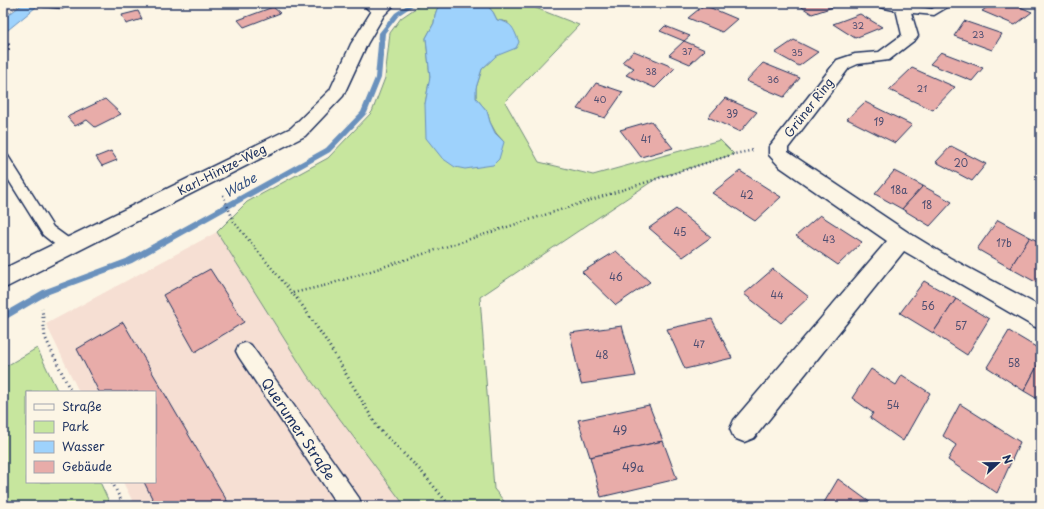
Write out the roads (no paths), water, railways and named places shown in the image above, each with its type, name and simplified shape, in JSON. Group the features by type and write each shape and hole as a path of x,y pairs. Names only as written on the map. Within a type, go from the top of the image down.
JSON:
{"street":[{"name":"Karl-Hintze-Weg","path":"3,280 298,132 337,92 377,6"},
{"name":"Grüner Ring","path":"903,9 910,36 883,57 856,59 843,64 778,147 779,155 787,162 901,239 942,264 1041,319"},
{"path":"744,429 901,239"}],"lane":[{"path":"875,3 903,9 934,12 949,3"},
{"path":"3,159 48,231 69,247"},
{"name":"Querumer Straße","path":"245,351 351,506"}],"water":[{"path":"24,3 41,3 3,34 3,19"},
{"path":"443,3 485,3 493,12 497,20 502,21 512,27 519,42 516,48 496,56 482,69 476,88 476,98 487,111 495,133 504,142 499,159 493,165 465,169 455,167 442,158 426,138 425,104 430,77 426,38 434,23 437,9"}],"waterway":[{"name":"Wabe","path":"3,317 46,292 129,261 328,150 364,113 378,78 382,33 397,14 414,3"}]}
